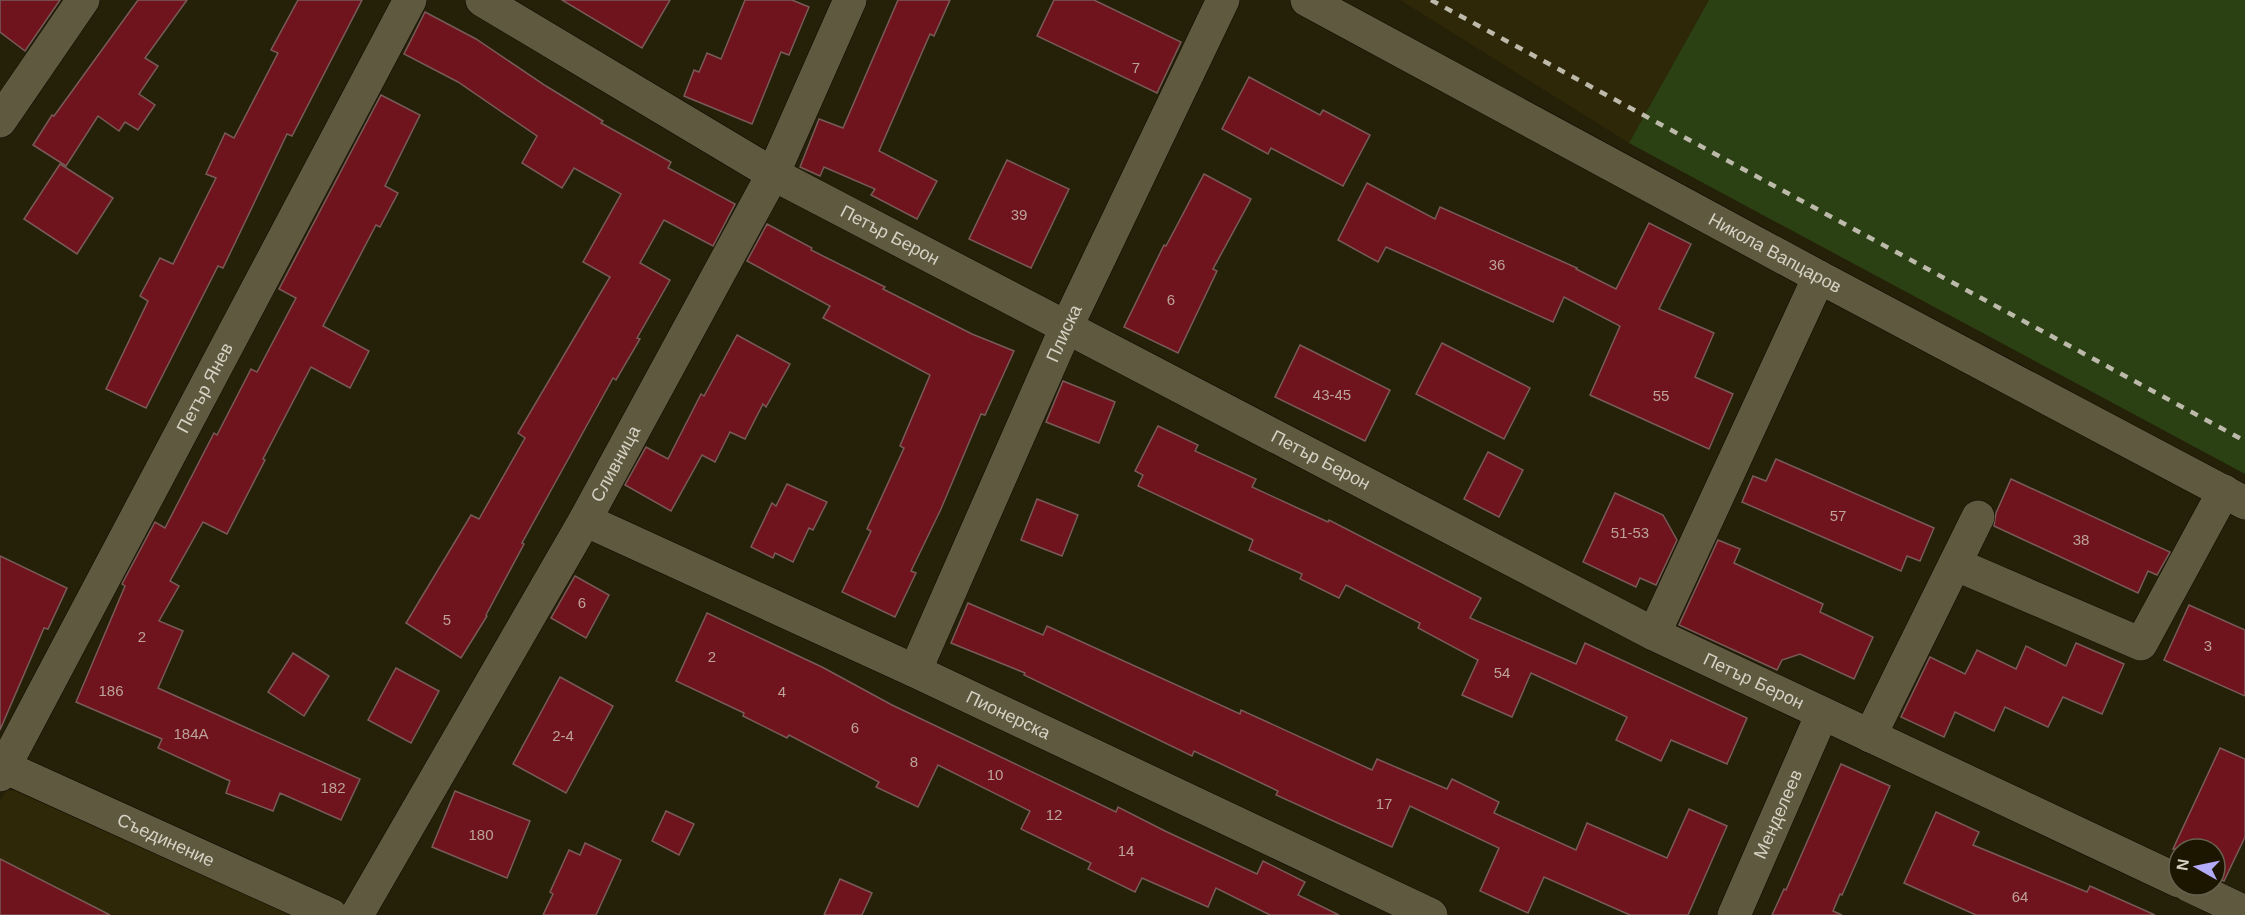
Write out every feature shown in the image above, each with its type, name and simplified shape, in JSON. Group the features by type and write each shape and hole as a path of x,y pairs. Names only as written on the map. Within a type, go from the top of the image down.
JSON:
{"street":[{"path":"0,121 83,0"},
{"name":"Петър Янев","path":"1,769 411,0"},
{"name":"Петър Берон","path":"482,0 773,174 1654,634 2167,875"},
{"name":"Сливница","path":"357,915 585,520 773,174 850,0"},
{"name":"Плиска","path":"915,671 1066,327 1223,0"},
{"name":"Никола Вапцаров","path":"1307,0 1819,277 2234,497"},
{"path":"1654,634 1819,277"},
{"path":"1955,564 2141,644 2234,497"},
{"path":"1870,736 1978,517"},
{"name":"Пионерска","path":"585,520 915,671 1431,915"},
{"name":"Менделеев","path":"1734,915 1822,714"},
{"name":"Съединение","path":"1,769 332,915"},
{"path":"2213,897 2245,912"}],"shaded area":[{"path":"1400,0 1709,0 1629,143"},
{"path":"23,789 300,915 0,915 0,802 6,791"}],"green space":[{"path":"1709,0 2245,0 2245,474 1629,143"}],"building":[{"path":"0,0 60,0 25,51 0,32"},
{"path":"138,0 187,0 145,58 158,66 139,94 155,105 138,130 125,122 119,131 98,116 66,166 33,145 52,115 54,116"},
{"path":"298,0 362,0 292,136 287,134 223,268 218,266 146,408 106,389 148,301 140,296 160,258 173,264 216,178 206,174 225,133 234,138 278,53 271,50"},
{"path":"562,0 670,0 642,48"},
{"path":"745,0 792,0 809,7 789,55 781,52 752,124 684,96 694,70 699,72 707,53 721,59"},
{"path":"898,0 950,0 934,36 930,34 879,151 937,181 917,219 871,195 875,189 824,167 820,176 800,167 819,119 843,128"},
{"path":"1054,0 1094,0 1181,42 1157,93 1037,36"},
{"path":"425,12 476,39 603,121 601,123 671,162 668,168 735,204 713,246 664,220 640,263 670,280 637,338 640,339 616,380 613,378 522,543 524,544 487,616 461,658 406,623 471,515 479,519 525,438 518,433 610,277 583,262 621,194 574,168 562,188 522,163 537,136 458,82 404,54"},
{"path":"1249,77 1320,115 1323,110 1370,135 1343,186 1271,148 1268,154 1222,129"},
{"path":"381,95 420,115 385,186 398,193 380,227 376,225 323,326 369,351 350,388 311,367 227,534 203,522 170,581 179,586 159,621 183,631 158,688 360,779 341,820 280,793 273,811 226,793 230,781 158,748 162,739 76,702 125,586 122,584 155,522 165,528 214,433 217,435 251,369 257,372 296,298 279,289"},
{"path":"1007,160 1069,189 1031,268 969,239"},
{"path":"60,164 113,198 77,254 24,219"},
{"path":"1204,174 1251,199 1213,269 1217,271 1178,353 1124,327 1164,245 1166,246"},
{"path":"1367,183 1435,219 1440,207 1577,268 1616,289 1649,223 1691,244 1659,309 1714,333 1695,377 1733,394 1709,449 1590,395 1620,326 1564,297 1553,322 1386,247 1378,262 1338,240"},
{"path":"767,224 812,248 811,250 885,287 883,289 972,334 1014,351 985,415 981,414 941,509 911,571 916,573 895,617 842,592 871,531 867,529 904,448 900,446 930,375 823,318 830,306 747,261"},
{"path":"737,335 790,364 766,407 763,404 745,439 730,432 715,462 702,455 671,511 625,485 646,447 668,459 701,394 704,396"},
{"path":"1442,343 1530,388 1504,439 1416,394"},
{"path":"1300,345 1390,390 1365,441 1275,397"},
{"path":"1063,381 1115,402 1099,443 1046,422"},
{"path":"1158,426 1198,445 1195,451 1256,479 1252,487 1328,522 1329,520 1481,598 1470,618 1576,664 1585,643 1747,718 1727,764 1671,740 1661,761 1616,740 1627,717 1531,673 1512,717 1462,695 1478,660 1418,628 1420,623 1346,585 1339,598 1300,579 1302,574 1249,550 1253,540 1138,486 1143,475 1135,471"},
{"path":"1488,452 1523,470 1499,517 1464,499"},
{"path":"1776,459 1934,528 1920,561 1907,556 1901,571 1742,502 1753,476 1766,481"},
{"path":"2011,479 2170,552 2157,575 2148,571 2138,593 1994,526 1996,513"},
{"path":"787,484 827,502 813,530 809,528 793,562 775,553 773,558 751,547 772,503 776,506"},
{"path":"1615,493 1663,515 1677,540 1656,585 1640,578 1636,587 1583,562"},
{"path":"1037,499 1078,515 1062,556 1021,540"},
{"path":"1718,540 1740,549 1734,563 1823,604 1820,612 1873,637 1854,679 1800,654 1782,660 1777,670 1679,625"},
{"path":"0,556 67,588 48,629 44,628 0,730"},
{"path":"575,576 609,595 586,638 551,618"},
{"path":"968,603 1043,635 1047,626 1240,714 1241,710 1372,770 1377,759 1447,789 1452,779 1499,802 1494,813 1576,850 1587,823 1667,858 1689,809 1727,826 1688,915 1630,915 1544,877 1528,913 1480,891 1499,848 1410,806 1392,847 1276,795 1278,791 1194,751 1192,756 1024,675 1025,673 951,643"},
{"path":"2189,605 2245,630 2245,696 2164,660"},
{"path":"707,613 1116,812 1118,807 1257,874 1263,861 1305,882 1298,895 1339,915 1270,915 1216,888 1208,907 1142,878 1135,892 1088,869 1091,863 1021,829 1030,811 938,765 918,807 876,787 879,782 789,735 787,738 743,716 744,713 676,681"},
{"path":"2076,643 2124,664 2102,714 2063,697 2048,727 2005,707 1994,731 1955,712 1944,737 1901,717 1930,657 1965,674 1977,650 2016,669 2026,646 2066,666"},
{"path":"293,653 329,676 304,716 268,692"},
{"path":"396,668 439,691 411,743 368,720"},
{"path":"560,677 613,706 566,793 513,764"},
{"path":"2220,748 2245,759 2245,837 2227,875 2227,837 2179,837"},
{"path":"1841,764 1890,786 1833,911 1842,915 1772,915 1784,889 1786,890"},
{"path":"455,791 530,821 507,878 432,847"},
{"path":"666,811 694,824 679,855 652,841"},
{"path":"1936,812 1979,832 1973,845 2087,892 2090,886 2155,915 1976,915 1904,883"},
{"path":"585,843 621,860 596,915 543,915 553,894 550,892 569,850 580,855"},
{"path":"0,859 110,915 0,915"},
{"path":"840,879 872,893 862,915 824,915"}],"railway":[{"path":"1431,0 2245,441"}]}
